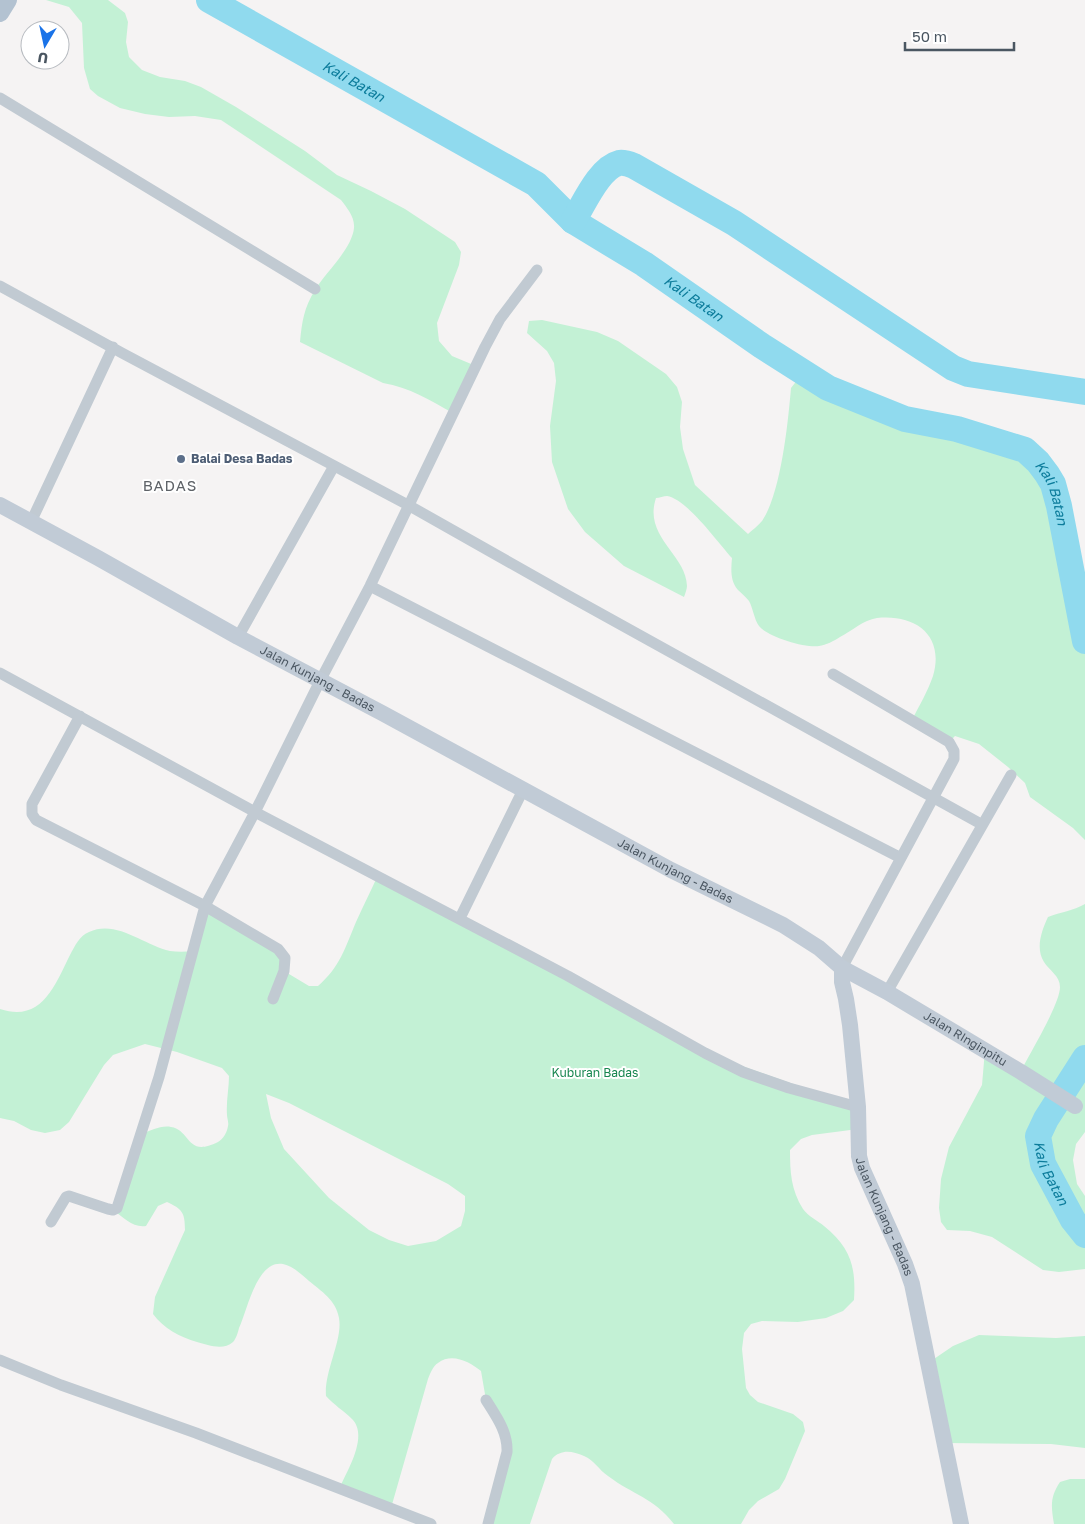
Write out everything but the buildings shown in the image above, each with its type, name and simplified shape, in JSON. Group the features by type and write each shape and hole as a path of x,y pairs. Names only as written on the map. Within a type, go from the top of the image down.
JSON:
{"main road":[{"path":"0,13 8,0"},
{"name":"Jalan Kunjang - Badas","path":"0,505 238,637 670,870 783,926 819,948 842,968 842,982 848,1008 858,1107 859,1156 862,1168 912,1284 961,1524"},
{"name":"Jalan RInginpitu","path":"842,968 888,992 1080,1109"}],"street":[{"path":"0,98 315,289"},
{"path":"51,1222 66,1197 69,1196 108,1209 113,1210 117,1208 159,1077 205,906 256,812 320,681 370,586 500,319 537,270"},
{"path":"0,286 408,505 981,824"},
{"path":"31,522 113,347"},
{"path":"238,637 334,466"},
{"path":"370,586 901,858"},
{"path":"0,673 256,812 610,998 705,1053 743,1072 788,1088 858,1107"},
{"path":"833,674 949,742 954,751 954,760 842,968"},
{"path":"80,716 32,804 32,814 36,820 205,906 278,949 285,958 284,971 273,999"},
{"path":"888,992 981,824 1011,775"},
{"path":"460,918 524,790"},
{"path":"0,1360 61,1385 196,1433 432,1524"},
{"path":"486,1400 505,1433 508,1442 488,1524"}],"green space":[{"path":"46,0 108,0 125,13 128,22 126,42 129,57 142,70 160,77 185,81 201,87 305,151 337,175 405,209 455,242 461,252 459,265 437,323 439,341 452,356 476,366 453,413 411,391 383,383 300,342 304,315 308,303 319,283 343,252 352,236 353,220 341,200 221,120 195,116 169,117 145,114 120,108 98,96 90,89 84,68 82,23 69,7"},
{"path":"542,320 597,332 618,341 666,374 677,387 682,402 680,427 683,449 695,485 748,534 762,521 769,509 779,476 791,388 798,379 806,374 828,388 905,419 957,429 1025,450 1038,462 1053,484 1059,506 1070,568 1085,577 1085,840 1073,828 1030,797 1025,783 979,744 955,736 949,742 912,720 931,682 936,662 935,649 931,639 924,630 915,624 891,618 872,619 833,641 819,646 796,643 770,634 759,626 749,601 735,586 731,566 732,558 693,513 675,499 667,496 656,498 655,524 685,575 687,586 684,597 624,566 585,532 568,509 552,462 550,426 556,381 554,363 547,351 527,333 529,321"},
{"name":"Kuburan Badas","path":"378,875 705,1053 858,1107 858,1129 812,1135 801,1139 790,1150 792,1181 799,1202 805,1212 833,1234 846,1250 850,1259 854,1278 854,1300 843,1311 826,1318 798,1322 762,1321 751,1324 744,1333 742,1349 746,1388 750,1395 758,1402 793,1414 803,1422 805,1431 779,1489 758,1501 749,1510 741,1524 674,1524 658,1508 608,1476 588,1458 575,1453 563,1452 552,1459 530,1524 488,1524 507,1452 486,1400 481,1371 472,1364 455,1358 449,1358 438,1363 433,1368 428,1379 391,1508 339,1489 355,1454 358,1435 357,1426 352,1419 326,1396 328,1376 340,1327 335,1306 331,1301 323,1292 294,1269 283,1264 274,1265 266,1270 254,1288 233,1342 220,1347 184,1337 167,1328 153,1314 155,1297 185,1230 182,1212 167,1202 158,1206 146,1226 141,1226 129,1222 113,1210 141,1134 159,1128 171,1127 177,1129 194,1145 200,1147 218,1142 223,1137 228,1125 229,1076 222,1068 177,1052 145,1044 113,1055 104,1065 69,1122 60,1130 45,1133 31,1130 14,1121 0,1118 0,1009 14,1012 27,1011 37,1006 52,989 80,939 89,932 99,929 120,931 170,951 193,951 205,906 278,949 284,971 309,986 318,986 332,972 341,957","holes":["266,1094 289,1103 448,1184 465,1196 465,1211 461,1226 436,1241 408,1246 389,1240 369,1230 329,1198 284,1149 271,1118"]},
{"path":"1085,904 1085,1132 1076,1144 1073,1160 1077,1184 1085,1196 1085,1269 1059,1272 1043,1270 992,1237 970,1231 947,1230 941,1222 939,1208 941,1179 949,1147 982,1085 985,1050 1021,1071 1055,1005 1059,995 1060,983 1044,962 1040,951 1042,933 1048,917"},
{"path":"979,1335 1056,1338 1085,1336 1085,1448 1051,1444 945,1443 928,1363 953,1346"},
{"path":"1070,1479 1085,1479 1085,1524 1054,1524 1052,1507 1054,1492 1060,1482"}],"waterway":[{"name":"Kali Batan","path":"209,0 536,184 573,221 644,264 762,346 828,388 905,419 957,429 1025,450 1038,462 1053,484 1085,641"},
{"path":"573,221 605,172 619,163 634,166 734,223 953,368 968,374 1085,392"},
{"name":"Kali Batan","path":"1085,1058 1046,1119 1038,1136 1043,1164 1073,1220 1085,1235"}],"place":[{"name":"Balai Desa Badas","path":"181,459"}],"district":[{"name":"BADAS","path":"170,486"}]}
